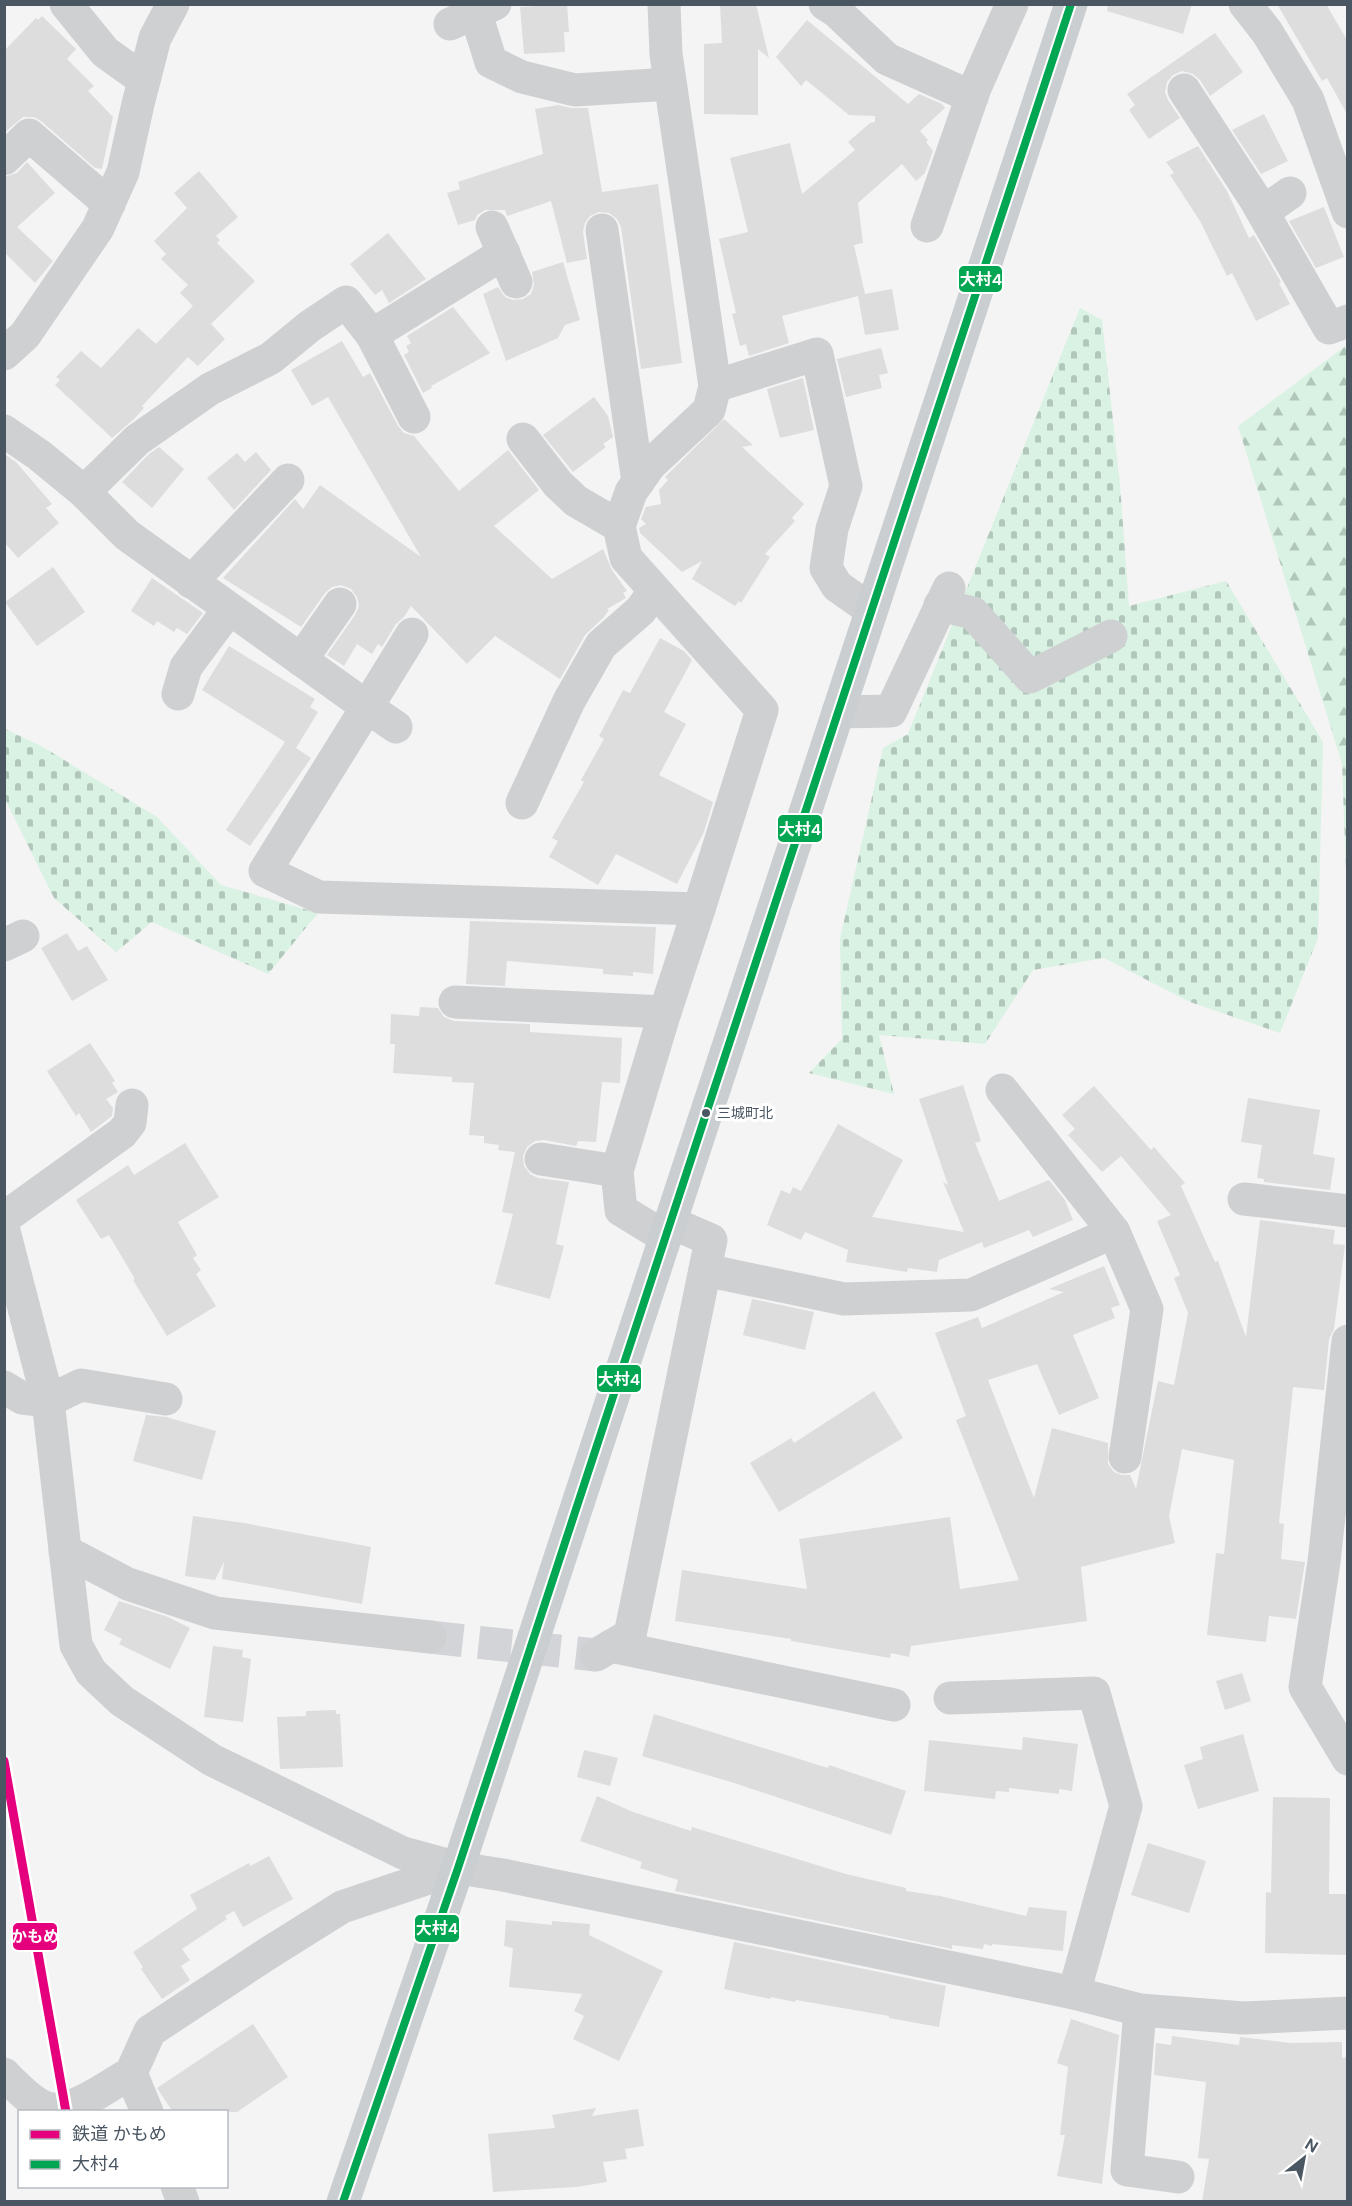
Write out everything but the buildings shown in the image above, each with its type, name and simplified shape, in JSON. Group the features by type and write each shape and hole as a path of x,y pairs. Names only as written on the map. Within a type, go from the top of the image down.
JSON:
{"main road":[{"path":"343,2202 458,1868 1071,4"}],"street":[{"path":"66,4 105,52 144,81"},
{"path":"4,354 25,335 99,228 123,172 155,38 173,4"},
{"path":"664,4 670,84 715,386 709,410 650,465 631,492 619,526 626,558 762,710 665,1012 617,1171 621,1210 668,1229 711,1240 630,1635 604,1651 894,1705"},
{"path":"825,4 836,11 887,58 972,98"},
{"path":"927,226 972,98 1012,4"},
{"path":"1245,4 1267,32 1308,100 1347,212"},
{"path":"473,14 491,62 522,77 575,90 670,84"},
{"path":"1184,90 1263,212 1329,328 1347,321"},
{"path":"4,159 29,135 109,204"},
{"path":"1263,212 1290,193"},
{"path":"602,230 638,482"},
{"path":"372,335 504,254"},
{"path":"84,492 137,440 210,389 271,358 310,326 346,302 372,335 414,417"},
{"path":"715,386 817,354 846,486 832,529 826,568 837,586 871,610"},
{"path":"4,431 39,455 84,492 127,535 396,727"},
{"path":"522,439 558,484 576,501 619,526"},
{"path":"191,582 288,480"},
{"path":"522,802 569,701 602,645 641,610 654,591"},
{"path":"837,712 891,711 944,596 973,613 1030,676 1111,636"},
{"path":"301,660 340,604"},
{"path":"178,694 186,667 229,609"},
{"path":"412,634 266,871 319,897 699,909"},
{"path":"455,1002 665,1012"},
{"path":"1002,1090 1114,1232 1147,1309 1125,1457"},
{"path":"4,1218 122,1133 130,1123 132,1105"},
{"path":"541,1159 617,1171"},
{"path":"1244,1198 1347,1211"},
{"path":"4,1231 48,1401 76,1645 91,1672 122,1701 212,1760 403,1853 458,1868 503,1875 1074,1993 1140,2010 1244,2018 1347,2013"},
{"path":"705,1270 844,1299 971,1295 1114,1232"},
{"path":"1347,1341 1336,1563 1305,1688 1347,1759"},
{"path":"4,1387 22,1398 48,1401 81,1385 166,1399"},
{"path":"65,1551 128,1584 215,1613 430,1637"},
{"path":"950,1698 1094,1693 1126,1806 1074,1993"},
{"path":"4,2074 33,2101 53,2110 76,2104 131,2073 150,2031 342,1907 458,1868"},
{"path":"1140,2010 1127,2170 1178,2177"},
{"path":"131,2073 146,2110"},
{"path":"177,2188 183,2202"}],"green space":[{"path":"1080,308 1102,320 1120,485 1129,606 1226,581 1323,742 1318,938 1280,1033 1190,1002 1104,958 1033,970 985,1044 879,1035 894,1094 809,1073 842,1039 840,939 883,748 908,734"},
{"path":"1347,345 1347,900 1342,764 1238,426"},
{"path":"5,729 43,747 157,817 221,885 318,913 268,974 152,922 116,952 54,898 5,799"}],"tunnel":[{"path":"430,1637 596,1655"}],"rail line":[{"name":"かもめ","path":"4,1761 66,2110"}],"transit line":[{"name":"大村4","path":"343,2202 458,1868 1071,4"}],"place":[{"name":"三城町北","path":"706,1113"}]}
